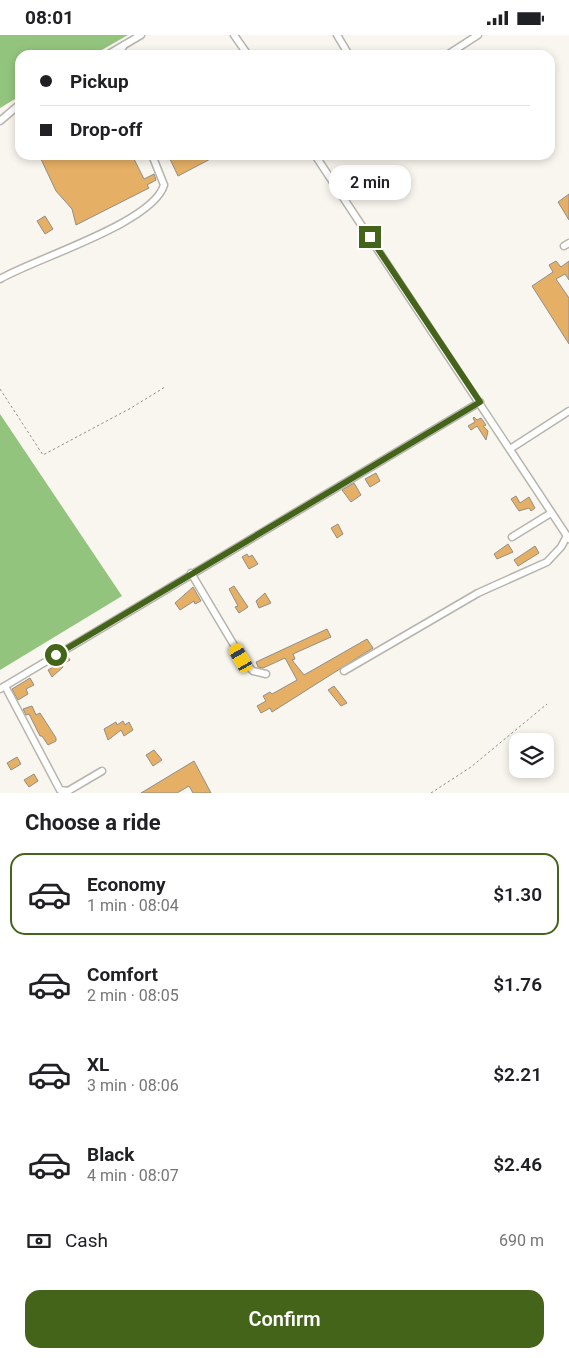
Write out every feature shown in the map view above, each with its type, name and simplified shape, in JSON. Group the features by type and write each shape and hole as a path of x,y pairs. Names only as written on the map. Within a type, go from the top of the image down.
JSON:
{"street":[{"path":"115,50 141,35"},
{"path":"234,35 244,50"},
{"path":"337,35 346,50"},
{"path":"454,50 478,35"},
{"path":"121,50 125,44"},
{"path":"0,121 15,108"},
{"path":"0,279 100,235 158,198 164,185 154,160"},
{"path":"318,160 480,402 568,538 547,562 478,593 344,671"},
{"path":"102,771 68,791 60,790 2,687 480,402"},
{"path":"510,449 569,411"},
{"path":"512,537 551,513"},
{"path":"191,573 244,662 253,671 266,674"}],"path":[{"path":"0,389 43,455 131,408 165,387"},
{"path":"431,793 471,767 547,704"}],"green space":[{"path":"0,35 128,35 102,50 15,50 15,99 0,108"},
{"path":"0,414 122,596 0,670"}],"building":[{"path":"41,160 134,160 144,179 154,174 156,180 147,185 149,188 76,225 72,209 56,191"},
{"path":"170,160 208,160 178,176"},
{"path":"569,194 569,220 558,202"},
{"path":"45,216 53,229 45,234 37,221"},
{"path":"556,261 561,267 569,261 569,280 565,274 556,279 569,298 569,344 532,286 553,272 549,265"},
{"path":"474,417 477,420 481,418 486,425 483,426 488,431 486,440 477,426 471,430 468,426 475,422"},
{"path":"376,473 380,481 370,487 365,479"},
{"path":"354,483 361,495 351,502 342,490"},
{"path":"516,496 520,503 529,497 535,508 531,511 529,508 519,511 511,499"},
{"path":"338,524 343,534 337,538 331,528"},
{"path":"508,544 513,552 497,559 494,554"},
{"path":"535,546 539,553 518,566 514,560"},
{"path":"247,554 249,557 252,555 258,564 249,569 242,557"},
{"path":"234,586 248,607 239,613 235,607 238,606 229,589"},
{"path":"193,587 201,601 195,604 194,601 180,610 175,603"},
{"path":"265,593 271,603 259,608 256,601"},
{"path":"327,629 331,637 293,654 295,659 292,660 304,675 367,639 373,648 272,712 270,708 261,713 257,706 266,701 263,696 270,692 272,694 297,680 285,658 263,668 258,667 256,662"},
{"path":"67,655 70,660 62,665 63,667 52,677 48,670 57,665 54,662"},
{"path":"30,678 34,685 26,689 28,694 18,700 12,689"},
{"path":"334,686 347,703 341,706 328,690"},
{"path":"32,706 36,715 40,713 56,741 48,745 40,736 29,714 26,715 23,709"},
{"path":"123,721 125,725 129,722 133,730 124,736 121,730 108,740 104,729 116,722 117,725"},
{"path":"154,750 162,760 153,766 146,755"},
{"path":"17,757 21,764 11,770 7,763"},
{"path":"194,761 211,793 193,793 189,786 177,793 141,793"},
{"path":"34,774 38,781 29,787 24,780"}],"route":[{"path":"56,655 480,402 370,237"}]}
